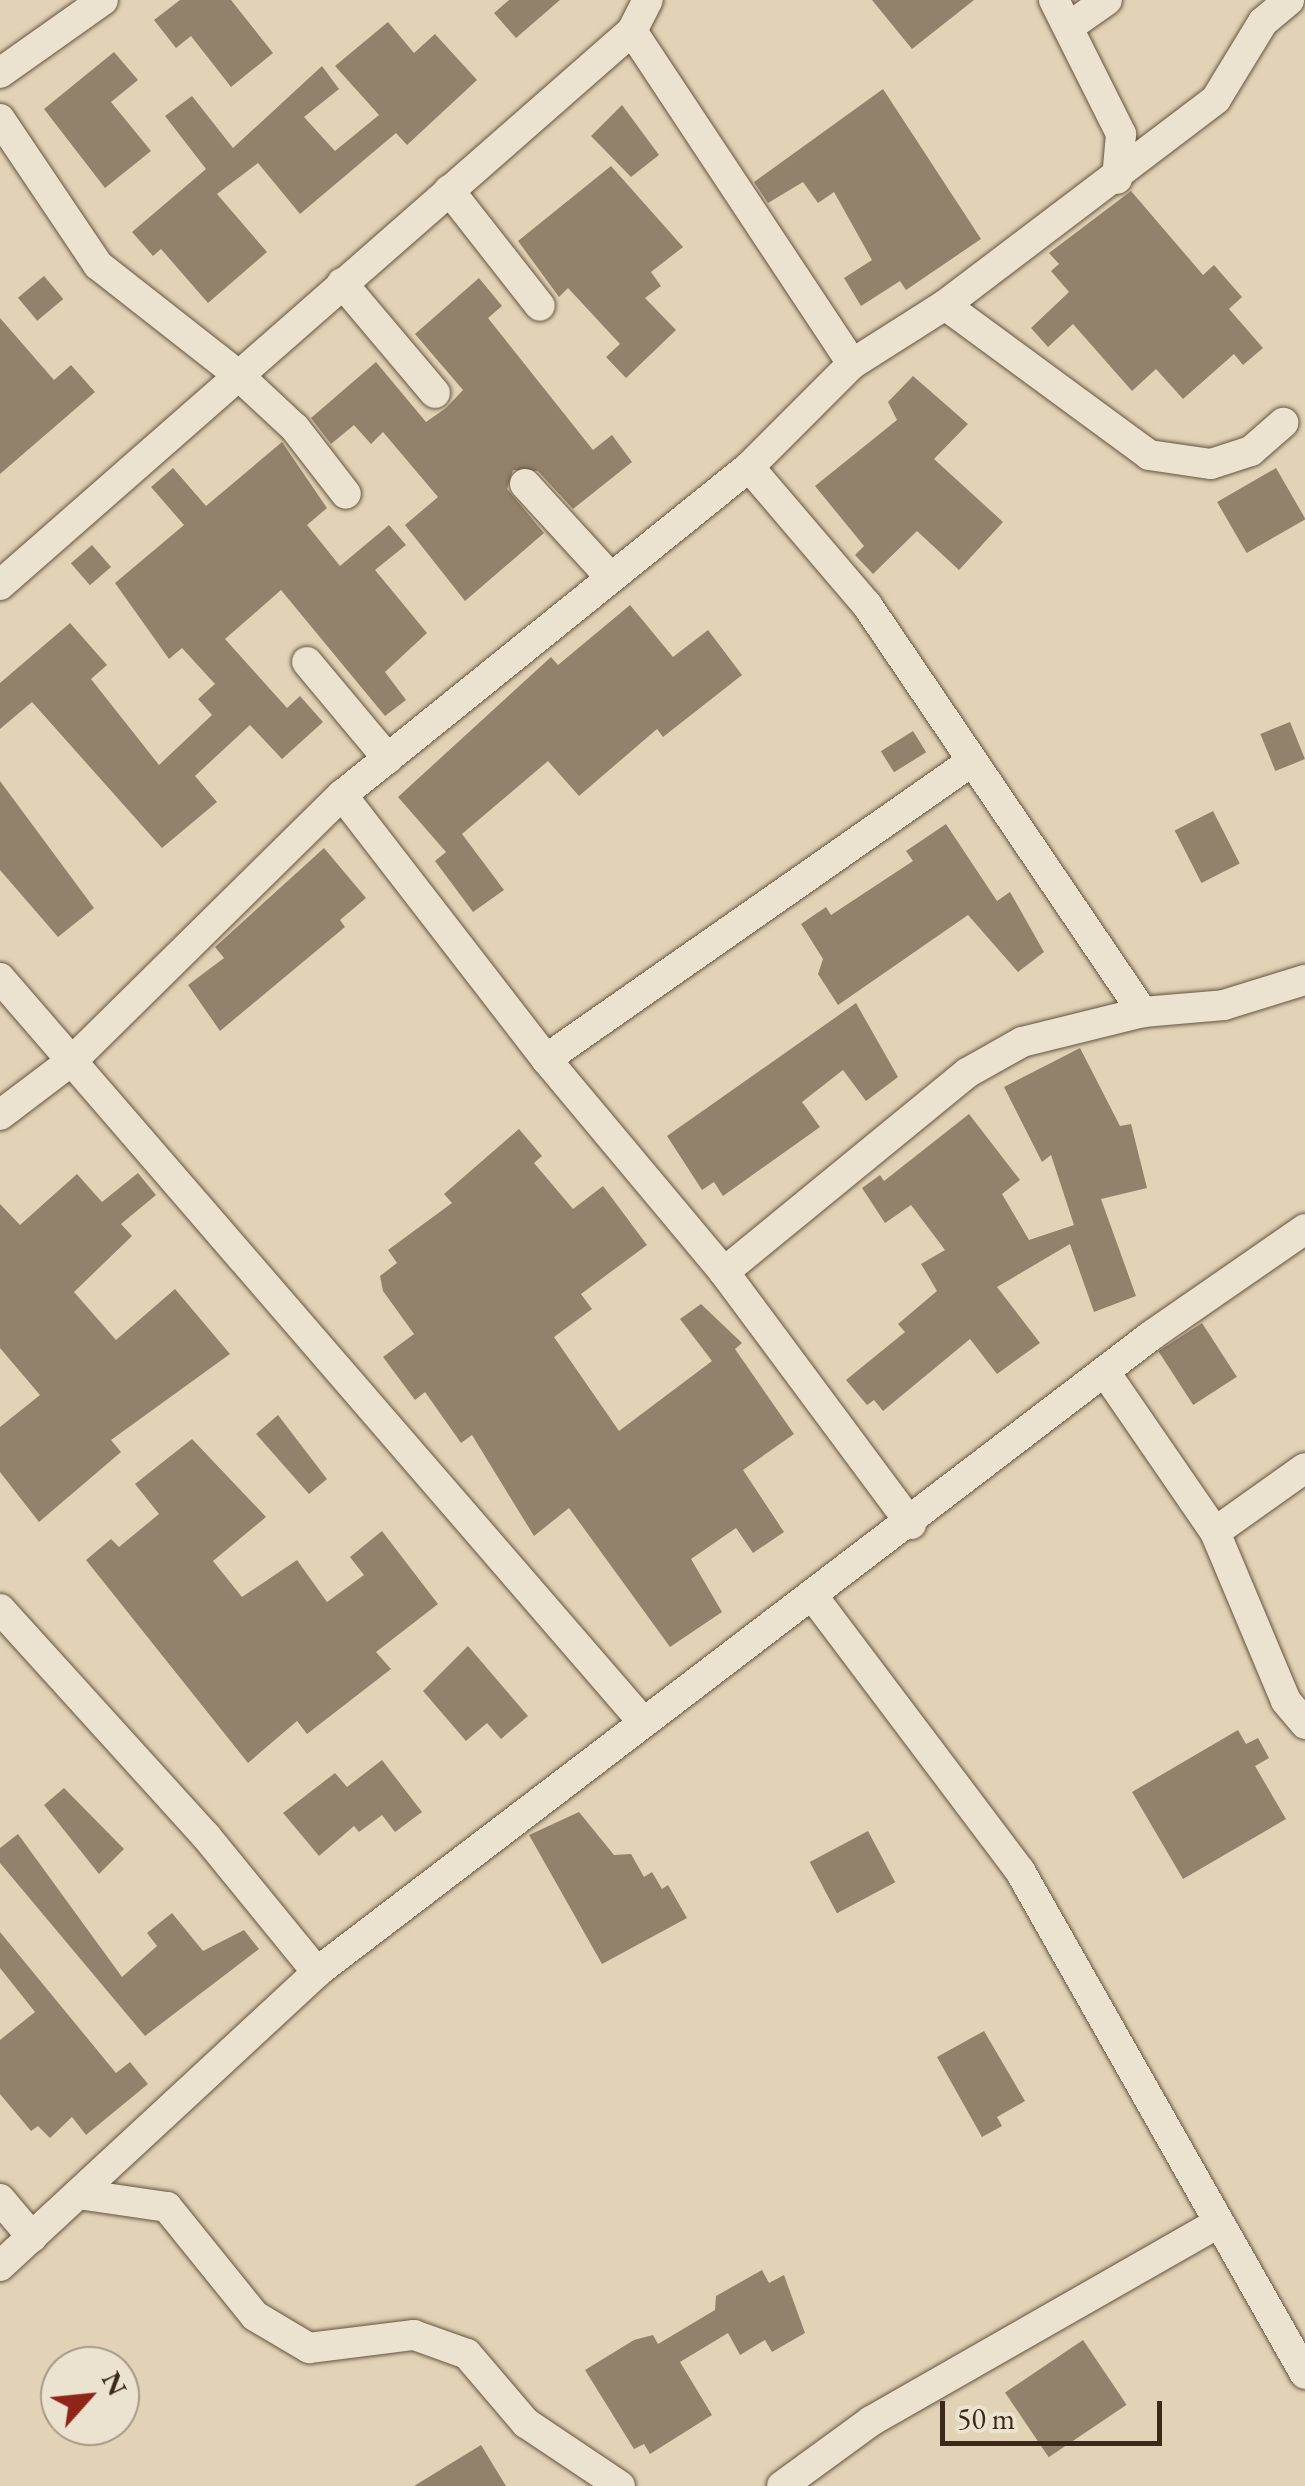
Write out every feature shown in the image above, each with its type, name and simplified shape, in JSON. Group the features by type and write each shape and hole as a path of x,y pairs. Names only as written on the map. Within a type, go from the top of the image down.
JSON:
{"street":[{"path":"0,73 103,0"},
{"path":"0,585 632,31 648,0"},
{"path":"1107,0 1062,13 1121,134 1117,179"},
{"path":"0,1115 74,1059 342,795 749,468 852,364 945,305 1117,179 1216,99 1263,22 1290,0"},
{"path":"632,31 852,364"},
{"path":"0,119 98,265 237,374 295,428 346,494"},
{"path":"449,190 540,306"},
{"path":"342,283 435,393"},
{"path":"945,305 1149,455 1190,465 1232,459 1283,423"},
{"path":"749,468 867,606 1143,1012"},
{"path":"525,484 611,578"},
{"path":"306,662 388,759"},
{"path":"546,1059 970,762"},
{"path":"342,795 546,1059 724,1272 911,1524"},
{"path":"0,978 74,1059 643,1722"},
{"path":"724,1272 967,1074 1022,1042 1143,1012 1224,1005 1305,980"},
{"path":"0,2266 317,1972 643,1722 816,1599 1106,1372 1305,1230"},
{"path":"1106,1372 1215,1532 1286,1701 1305,1724"},
{"path":"1215,1532 1305,1468"},
{"path":"816,1599 1020,1871 1305,2374"},
{"path":"0,1610 206,1836 317,1972"},
{"path":"78,2194 168,2207 255,2316 309,2348 414,2335 467,2354 526,2423 620,2486"},
{"path":"0,2200 32,2237"},
{"path":"782,2486 871,2421 1218,2223"}],"building":[{"path":"180,0 231,0 273,53 231,87 191,36 176,48 154,20"},
{"path":"509,0 560,0 516,38 494,13"},
{"path":"872,0 974,0 912,49"},
{"path":"388,22 414,53 435,34 477,80 407,145 396,133 300,214 258,163 217,194 267,252 208,303 161,249 153,256 132,232 206,169 165,116 192,96 233,148 322,66 339,89 304,117 335,151 379,115 335,66"},
{"path":"114,52 138,80 111,102 151,151 105,188 44,109"},
{"path":"883,89 981,239 906,290 900,281 861,306 844,278 872,260 834,192 818,203 803,182 768,203 754,182"},
{"path":"622,105 659,155 631,177 591,136"},
{"path":"611,166 683,247 651,272 661,286 645,298 676,330 626,378 606,357 620,344 568,288 559,297 518,241"},
{"path":"1131,191 1203,275 1214,265 1242,297 1229,309 1263,348 1243,365 1234,354 1183,399 1156,369 1132,391 1073,324 1048,347 1031,328 1069,292 1051,271 1059,264 1049,253"},
{"path":"44,276 63,299 37,321 18,298"},
{"path":"479,278 502,306 488,318 593,450 612,435 632,462 573,509 538,471 513,470 507,489 544,533 465,601 405,525 438,497 383,432 371,444 354,425 331,444 311,418 376,362 426,422 446,408 463,390 415,334"},
{"path":"0,318 54,380 71,365 95,392 0,474"},
{"path":"913,376 968,424 934,459 1003,522 959,570 917,531 873,574 855,555 864,546 815,486 897,420 888,402"},
{"path":"282,442 327,508 307,525 340,566 389,525 406,545 375,570 427,633 385,672 406,700 385,716 281,590 225,639 287,708 300,696 323,722 282,759 250,725 195,776 217,802 162,848 32,702 0,729 0,683 70,623 107,665 91,679 159,765 212,715 198,699 215,684 182,648 169,659 115,583 184,525 151,487 173,468 206,506"},
{"path":"1276,468 1305,519 1247,553 1217,502"},
{"path":"92,545 111,567 90,585 71,563"},
{"path":"630,605 673,657 708,630 742,675 663,737 657,729 579,796 548,761 462,834 504,890 473,912 435,861 446,852 398,797 551,657 558,665"},
{"path":"1290,722 1305,759 1275,771 1260,734"},
{"path":"913,731 926,752 894,772 881,751"},
{"path":"0,781 94,908 58,937 0,870"},
{"path":"1213,811 1240,864 1201,883 1175,831"},
{"path":"946,824 997,901 1010,892 1044,952 1018,972 968,915 838,1005 818,974 823,959 801,924 826,907 831,915 913,861 906,851"},
{"path":"324,848 366,898 340,920 345,927 220,1031 188,985 224,958 215,947"},
{"path":"856,1003 898,1077 866,1101 843,1070 802,1102 820,1127 723,1196 714,1182 702,1190 667,1136"},
{"path":"1080,1048 1120,1126 1131,1124 1147,1188 1101,1199 1136,1296 1094,1312 1070,1244 997,1287 1040,1343 997,1374 970,1339 883,1411 874,1400 867,1405 846,1380 905,1332 898,1324 937,1291 921,1264 945,1250 911,1205 885,1223 862,1188 880,1175 884,1181 969,1114 1020,1180 1002,1194 1029,1240 1074,1225 1051,1155 1042,1162 1004,1087"},
{"path":"519,1129 542,1156 534,1163 573,1209 603,1186 647,1245 581,1294 592,1309 554,1337 619,1431 712,1361 680,1319 701,1304 742,1343 735,1349 794,1434 743,1470 784,1532 753,1553 736,1528 691,1559 722,1612 670,1647 569,1508 534,1536 472,1435 461,1443 425,1392 415,1400 383,1357 414,1334 383,1291 380,1276 397,1263 388,1250 452,1203 444,1194"},
{"path":"138,1173 156,1195 121,1224 132,1236 74,1292 116,1340 175,1289 230,1354 111,1440 121,1452 39,1522 0,1472 0,1427 40,1395 0,1348 0,1204 20,1225 77,1174 102,1202"},
{"path":"1202,1323 1237,1377 1193,1405 1158,1351"},
{"path":"278,1415 327,1479 309,1494 256,1434"},
{"path":"192,1439 266,1517 213,1561 242,1597 297,1560 327,1602 364,1575 350,1557 382,1531 438,1604 376,1652 391,1669 307,1734 297,1721 248,1763 86,1560 111,1539 119,1547 159,1514 135,1484"},
{"path":"468,1646 528,1716 501,1739 487,1723 466,1741 423,1691"},
{"path":"1238,1730 1246,1744 1258,1738 1269,1758 1255,1766 1286,1819 1183,1879 1132,1792"},
{"path":"382,1760 422,1812 395,1832 382,1815 359,1832 354,1826 319,1856 283,1813 335,1773 347,1787"},
{"path":"64,1788 124,1849 99,1874 44,1805"},
{"path":"579,1812 614,1855 631,1854 644,1877 652,1872 662,1889 668,1885 687,1918 602,1964 529,1835"},
{"path":"868,1831 895,1882 837,1913 810,1862"},
{"path":"18,1834 122,1977 157,1946 147,1933 172,1913 203,1951 244,1930 259,1949 145,2036 0,1863 0,1848"},
{"path":"0,1932 116,2073 130,2062 148,2084 86,2135 72,2117 50,2138 38,2126 31,2131 0,2094 0,2040 35,2012 0,1968"},
{"path":"984,2031 1025,2101 997,2117 1002,2126 982,2137 937,2057"},
{"path":"762,2270 769,2283 784,2275 805,2333 772,2352 765,2340 740,2355 728,2333 680,2362 712,2415 650,2454 644,2444 634,2449 585,2370 634,2340 653,2335 658,2344 715,2310 716,2296"},
{"path":"1083,2340 1127,2405 1049,2457 1005,2393"},
{"path":"481,2445 506,2486 414,2486"}]}
